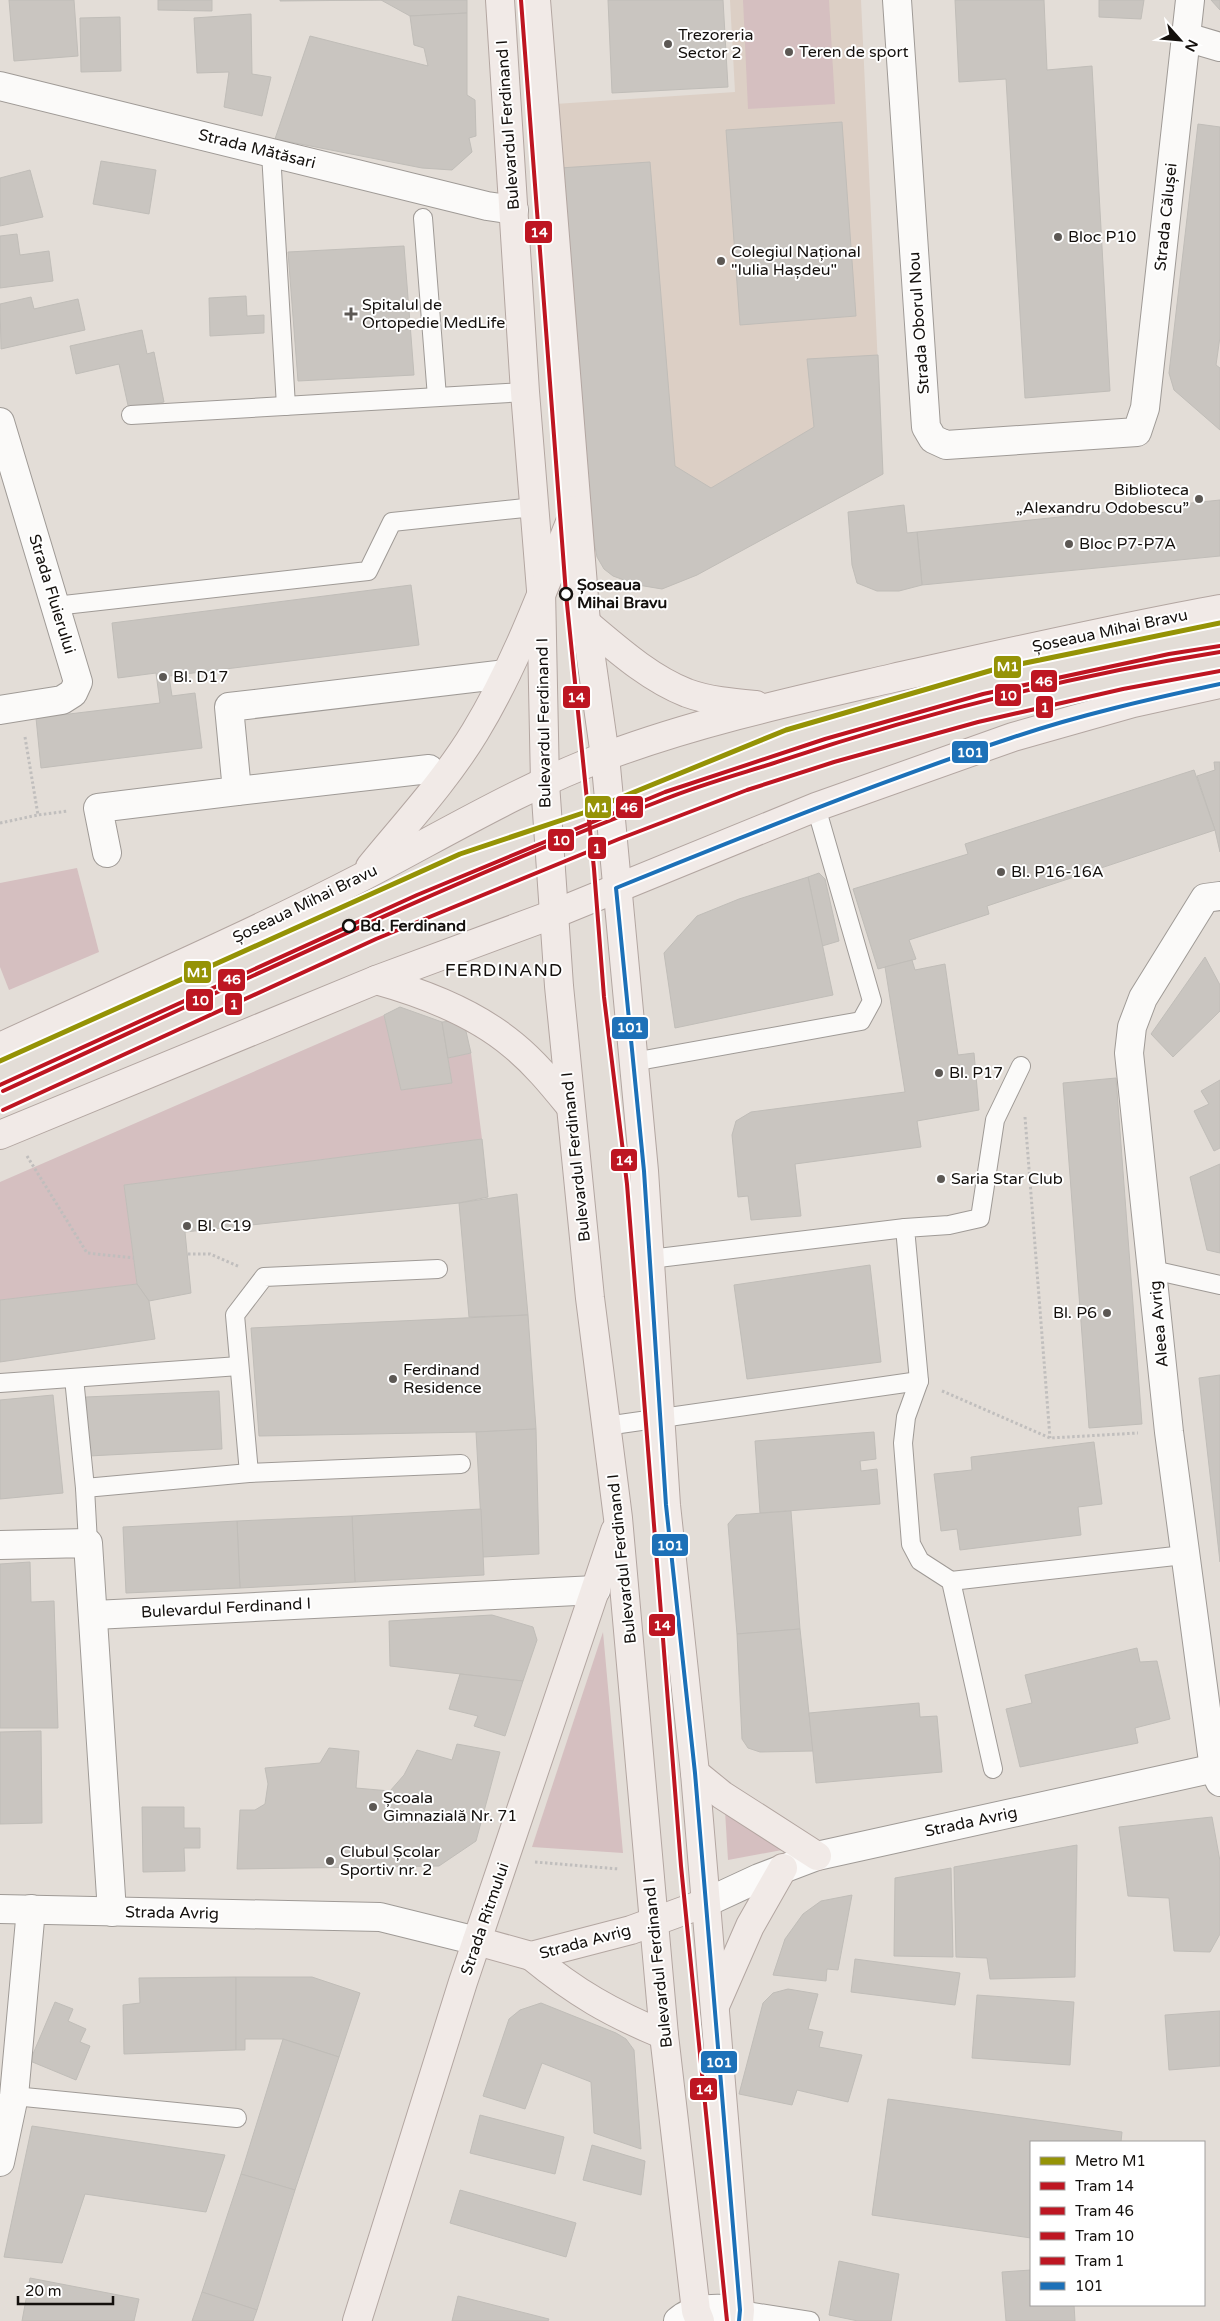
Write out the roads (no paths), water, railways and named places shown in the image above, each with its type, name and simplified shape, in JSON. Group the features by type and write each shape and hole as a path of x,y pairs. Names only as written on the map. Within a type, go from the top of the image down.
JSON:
{"main road":[{"name":"Bulevardul Ferdinand I","path":"500,0 525,392 541,590 545,783 554,914 570,1106 590,1298 618,1518 633,1662 648,1871 655,1922 691,2318"},
{"path":"536,0 586,623 605,756 650,1259 666,1506 694,1773 740,2315"},
{"path":"361,878 449,770 475,732 506,674 577,506"},
{"name":"Șoseaua Mihai Bravu","path":"0,1047 201,955 361,878 501,802 605,756 656,738 790,702 1107,630 1220,608"},
{"path":"586,623 658,679 688,693 730,703 756,705 790,702"},
{"path":"8,1131 376,980 554,914 816,807 1013,737 1133,703 1220,684"},
{"path":"376,980 406,988 440,1002 480,1023 512,1044 540,1070 570,1106"},
{"name":"Strada Ritmului","path":"357,2321 477,1941 596,1590 618,1518"},
{"path":"694,1773 730,1800 817,1856"},
{"path":"714,2010 750,1926 783,1868"},
{"name":"Strada Avrig","path":"477,1941 531,1956 655,1922 705,1903"},
{"path":"531,1956 566,1985 604,2008 664,2035"}],"street":[{"name":"Strada Oborul Nou","path":"897,0 926,427 933,439 946,445 1137,432"},
{"name":"Strada Călușei","path":"1137,432 1144,408 1190,0"},
{"path":"1186,38 1220,47"},
{"name":"Strada Mătăsari","path":"0,86 487,206 514,210"},
{"name":"Strada Fluierului","path":"0,422 78,682 72,694 62,700 10,708"},
{"path":"237,791 229,707 506,674"},
{"path":"107,853 98,808 429,769"},
{"name":"Aleea Avrig","path":"1212,897 1143,998 1132,1027 1129,1053 1169,1432 1184,1555 1218,1772"},
{"path":"0,1545 88,1543"},
{"name":"Strada Avrig","path":"88,1543 112,1912"},
{"name":"Bulevardul Ferdinand I","path":"94,1615 596,1590"},
{"name":"Strada Avrig","path":"705,1903 783,1868 817,1856 1218,1772"},
{"name":"Strada Avrig","path":"0,1909 380,1918 477,1941"},
{"path":"0,2162 14,2096 32,1909"},
{"name":"Bulevardul Ferdinand I","path":"691,2318 740,2315"}],"lane":[{"path":"271,152 286,406"},
{"path":"423,218 437,396"},
{"path":"131,415 525,392"},
{"path":"55,606 368,571 392,522 534,507"},
{"path":"632,1062 861,1021 872,1000 816,807"},
{"path":"650,1259 905,1228 949,1225 980,1218 995,1120 1021,1066"},
{"path":"905,1228 919,1381 906,1417 903,1443 911,1544 920,1561 951,1581 1184,1555"},
{"path":"249,1473 235,1315 264,1277 438,1269"},
{"path":"1153,1270 1220,1285"},
{"path":"0,1383 239,1366"},
{"path":"74,1378 85,1488 88,1543"},
{"path":"606,1426 919,1381"},
{"path":"85,1488 249,1473 461,1464"},
{"path":"951,1581 993,1769"},
{"path":"14,2096 237,2118"},
{"path":"740,2315 810,2321"}],"metro line":[{"name":"M1","path":"0,1061 460,854 583,813 786,730 996,669 1220,623"}],"tram line":[{"name":"14","path":"521,0 566,594 594,869 604,997 627,1184 681,1866 727,2321"},
{"name":"46","path":"0,1085 417,895 665,792 825,739 983,694 1169,654 1220,646"},
{"name":"10","path":"3,1091 414,903 581,832 678,794 826,746 937,713 1050,685 1220,652"},
{"name":"1","path":"3,1110 376,939 619,839 747,790 834,762 978,722 1123,689 1220,671"}],"place":[{"name":"Trezoreria Sector 2","path":"668,44"},
{"name":"Teren de sport","path":"789,52"},
{"name":"Bloc P10","path":"1058,237"},
{"name":"Colegiul Național \"Iulia Hașdeu\"","path":"721,261"},
{"name":"Spitalul de Ortopedie MedLife","path":"351,314"},
{"name":"Biblioteca „Alexandru Odobescu”","path":"1199,499"},
{"name":"Bloc P7-P7A","path":"1069,544"},
{"name":"Șoseaua Mihai Bravu","path":"566,594"},
{"name":"Bl. D17","path":"163,677"},
{"name":"Bl. P16-16A","path":"1001,872"},
{"name":"Bd. Ferdinand","path":"349,926"},
{"name":"Bl. P17","path":"939,1073"},
{"name":"Saria Star Club","path":"941,1179"},
{"name":"Bl. C19","path":"187,1226"},
{"name":"Bl. P6","path":"1107,1313"},
{"name":"Ferdinand Residence","path":"393,1379"},
{"name":"Școala Gimnazială Nr. 71","path":"373,1807"},
{"name":"Clubul Școlar Sportiv nr. 2","path":"330,1861"}],"district":[{"name":"FERDINAND","path":"504,970"}]}
